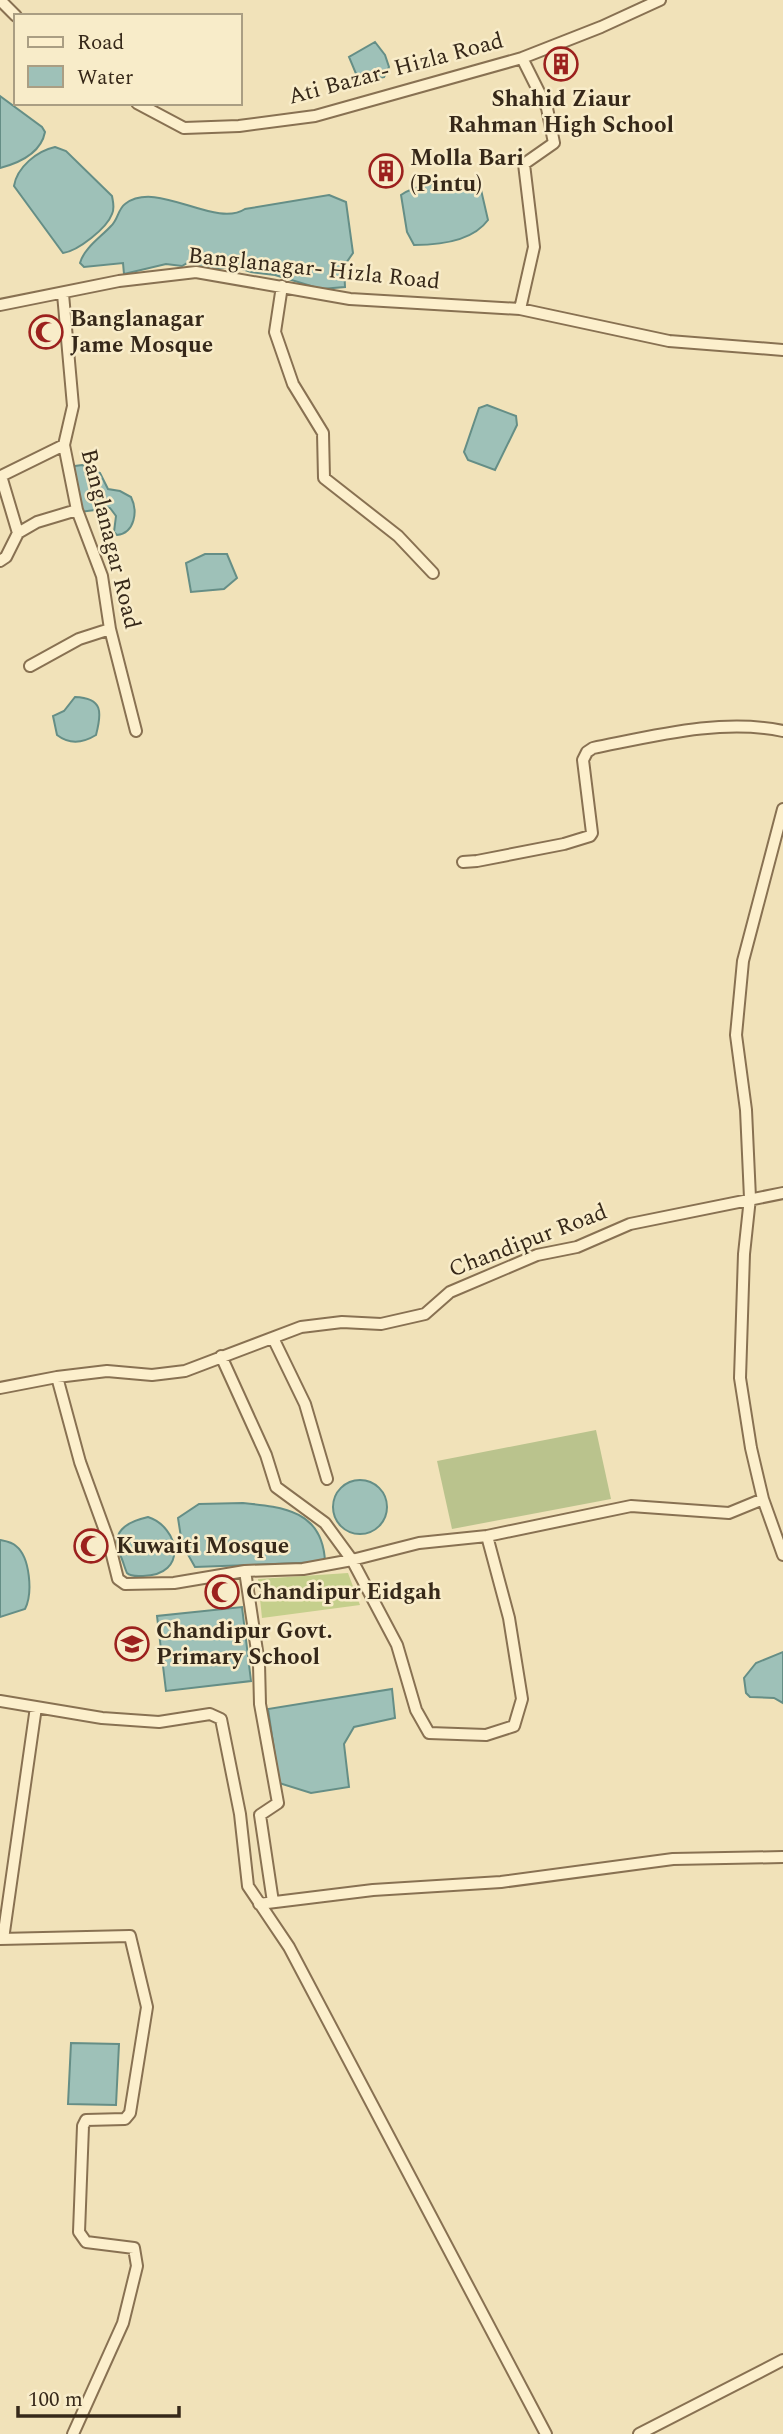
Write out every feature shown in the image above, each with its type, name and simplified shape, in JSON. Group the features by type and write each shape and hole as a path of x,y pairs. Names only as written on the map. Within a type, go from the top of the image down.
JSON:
{"street":[{"path":"0,0 14,14"},
{"name":"Ati Bazar- Hizla Road","path":"141,105 184,128 239,126 316,116 522,58 660,0"},
{"path":"520,309 534,247 524,164 554,143 547,108 522,58"},
{"name":"Banglanagar- Hizla Road","path":"63,294 120,281 196,272 350,299 520,309 670,341 783,350"},
{"path":"282,286 275,332 293,384 323,433 324,478 398,536 433,573"},
{"path":"0,306 63,294"},
{"name":"Banglanagar Road","path":"63,294 73,406 64,445 76,510 102,576 110,629 136,731"},
{"path":"18,533 1,476 64,445"},
{"path":"0,561 6,557 18,533 37,522 76,510"},
{"path":"30,666 79,639 110,629"},
{"path":"463,862 564,844 590,836 592,833 583,760 593,748 691,730 759,726 783,731"},
{"path":"783,809 743,961 736,1035 746,1110 750,1198 744,1254 740,1378 751,1448 764,1499 783,1555"},
{"name":"Chandipur Road","path":"0,1388 107,1371 152,1375 185,1371 301,1327 342,1322 380,1324 425,1314 450,1292 537,1255 577,1247 630,1224 783,1193"},
{"path":"272,1338 305,1404 327,1479"},
{"path":"221,1356 266,1455 276,1487 325,1523 352,1560 397,1645 416,1710 429,1733 486,1735 514,1726 522,1699 509,1618 487,1536"},
{"path":"57,1377 80,1462 108,1539 118,1580 125,1584 174,1583 245,1571 303,1569 418,1543 487,1536 631,1506 729,1513 764,1499"},
{"path":"245,1571 258,1664 260,1704 278,1803 260,1815 273,1902"},
{"path":"0,1701 102,1718 159,1722 211,1714 221,1719 240,1814 247,1886 289,1947 546,2434"},
{"path":"0,1938 4,1932 36,1707"},
{"path":"259,1904 373,1890 501,1882 673,1859 783,1857"},
{"path":"0,1938 130,1936 146,2007 130,2113 125,2119 86,2120 83,2126 79,2232 86,2242 134,2248 137,2266 123,2323 73,2434"},
{"path":"639,2434 783,2360"}],"green space":[{"path":"596,1430 611,1499 452,1529 437,1461"},
{"path":"348,1573 360,1605 262,1618 258,1579"}],"water":[{"path":"375,42 385,55 389,67 384,77 359,81 349,57"},
{"path":"0,96 45,132 34,151 22,160 0,168"},
{"path":"55,147 66,151 112,196 114,205 109,220 98,232 76,248 63,253 14,186 19,172 29,161 41,152"},
{"path":"468,179 479,181 488,220 464,238 444,243 414,245 407,232 401,195 424,186"},
{"path":"329,195 346,202 353,253 344,266 345,287 321,289 236,267 203,270 189,262 182,266 166,264 124,274 123,263 84,267 80,263 89,248 113,224 123,206 138,198 153,197 202,210 233,214 245,209"},
{"path":"487,405 516,416 517,425 495,470 468,460 464,452 479,408"},
{"path":"82,465 100,473 108,489 131,497 134,515 128,530 117,535 114,532 116,516 110,508 101,505 95,510 80,512 73,469"},
{"path":"205,554 227,554 237,578 224,589 191,592 186,563"},
{"path":"75,697 96,703 99,713 96,735 76,742 57,735 53,716 64,711"},
{"path":"365,1480 375,1484 383,1492 387,1507 383,1522 375,1530 355,1534 345,1530 337,1522 333,1502 337,1492 345,1484"},
{"path":"243,1503 286,1510 309,1522 323,1545 325,1562 195,1567 182,1544 178,1518 199,1504"},
{"path":"148,1517 167,1530 174,1550 173,1560 168,1568 158,1574 130,1575 118,1548 118,1535 127,1525"},
{"path":"0,1540 13,1544 21,1551 29,1576 29,1594 25,1609 0,1617"},
{"path":"242,1607 251,1681 166,1691 157,1616"},
{"path":"783,1652 783,1703 774,1698 750,1697 746,1693 744,1678 756,1663"},
{"path":"392,1689 395,1718 354,1727 344,1744 349,1787 311,1793 279,1783 268,1709"},
{"path":"71,2043 119,2044 116,2105 68,2104"}],"place":[{"name":"Shahid Ziaur Rahman High School","path":"561,64"},
{"name":"Molla Bari (Pintu)","path":"386,171"},
{"name":"Banglanagar Jame Mosque","path":"46,332"},
{"name":"Kuwaiti Mosque","path":"91,1546"},
{"name":"Chandipur Eidgah","path":"222,1592"},
{"name":"Chandipur Govt. Primary School","path":"132,1644"}]}
